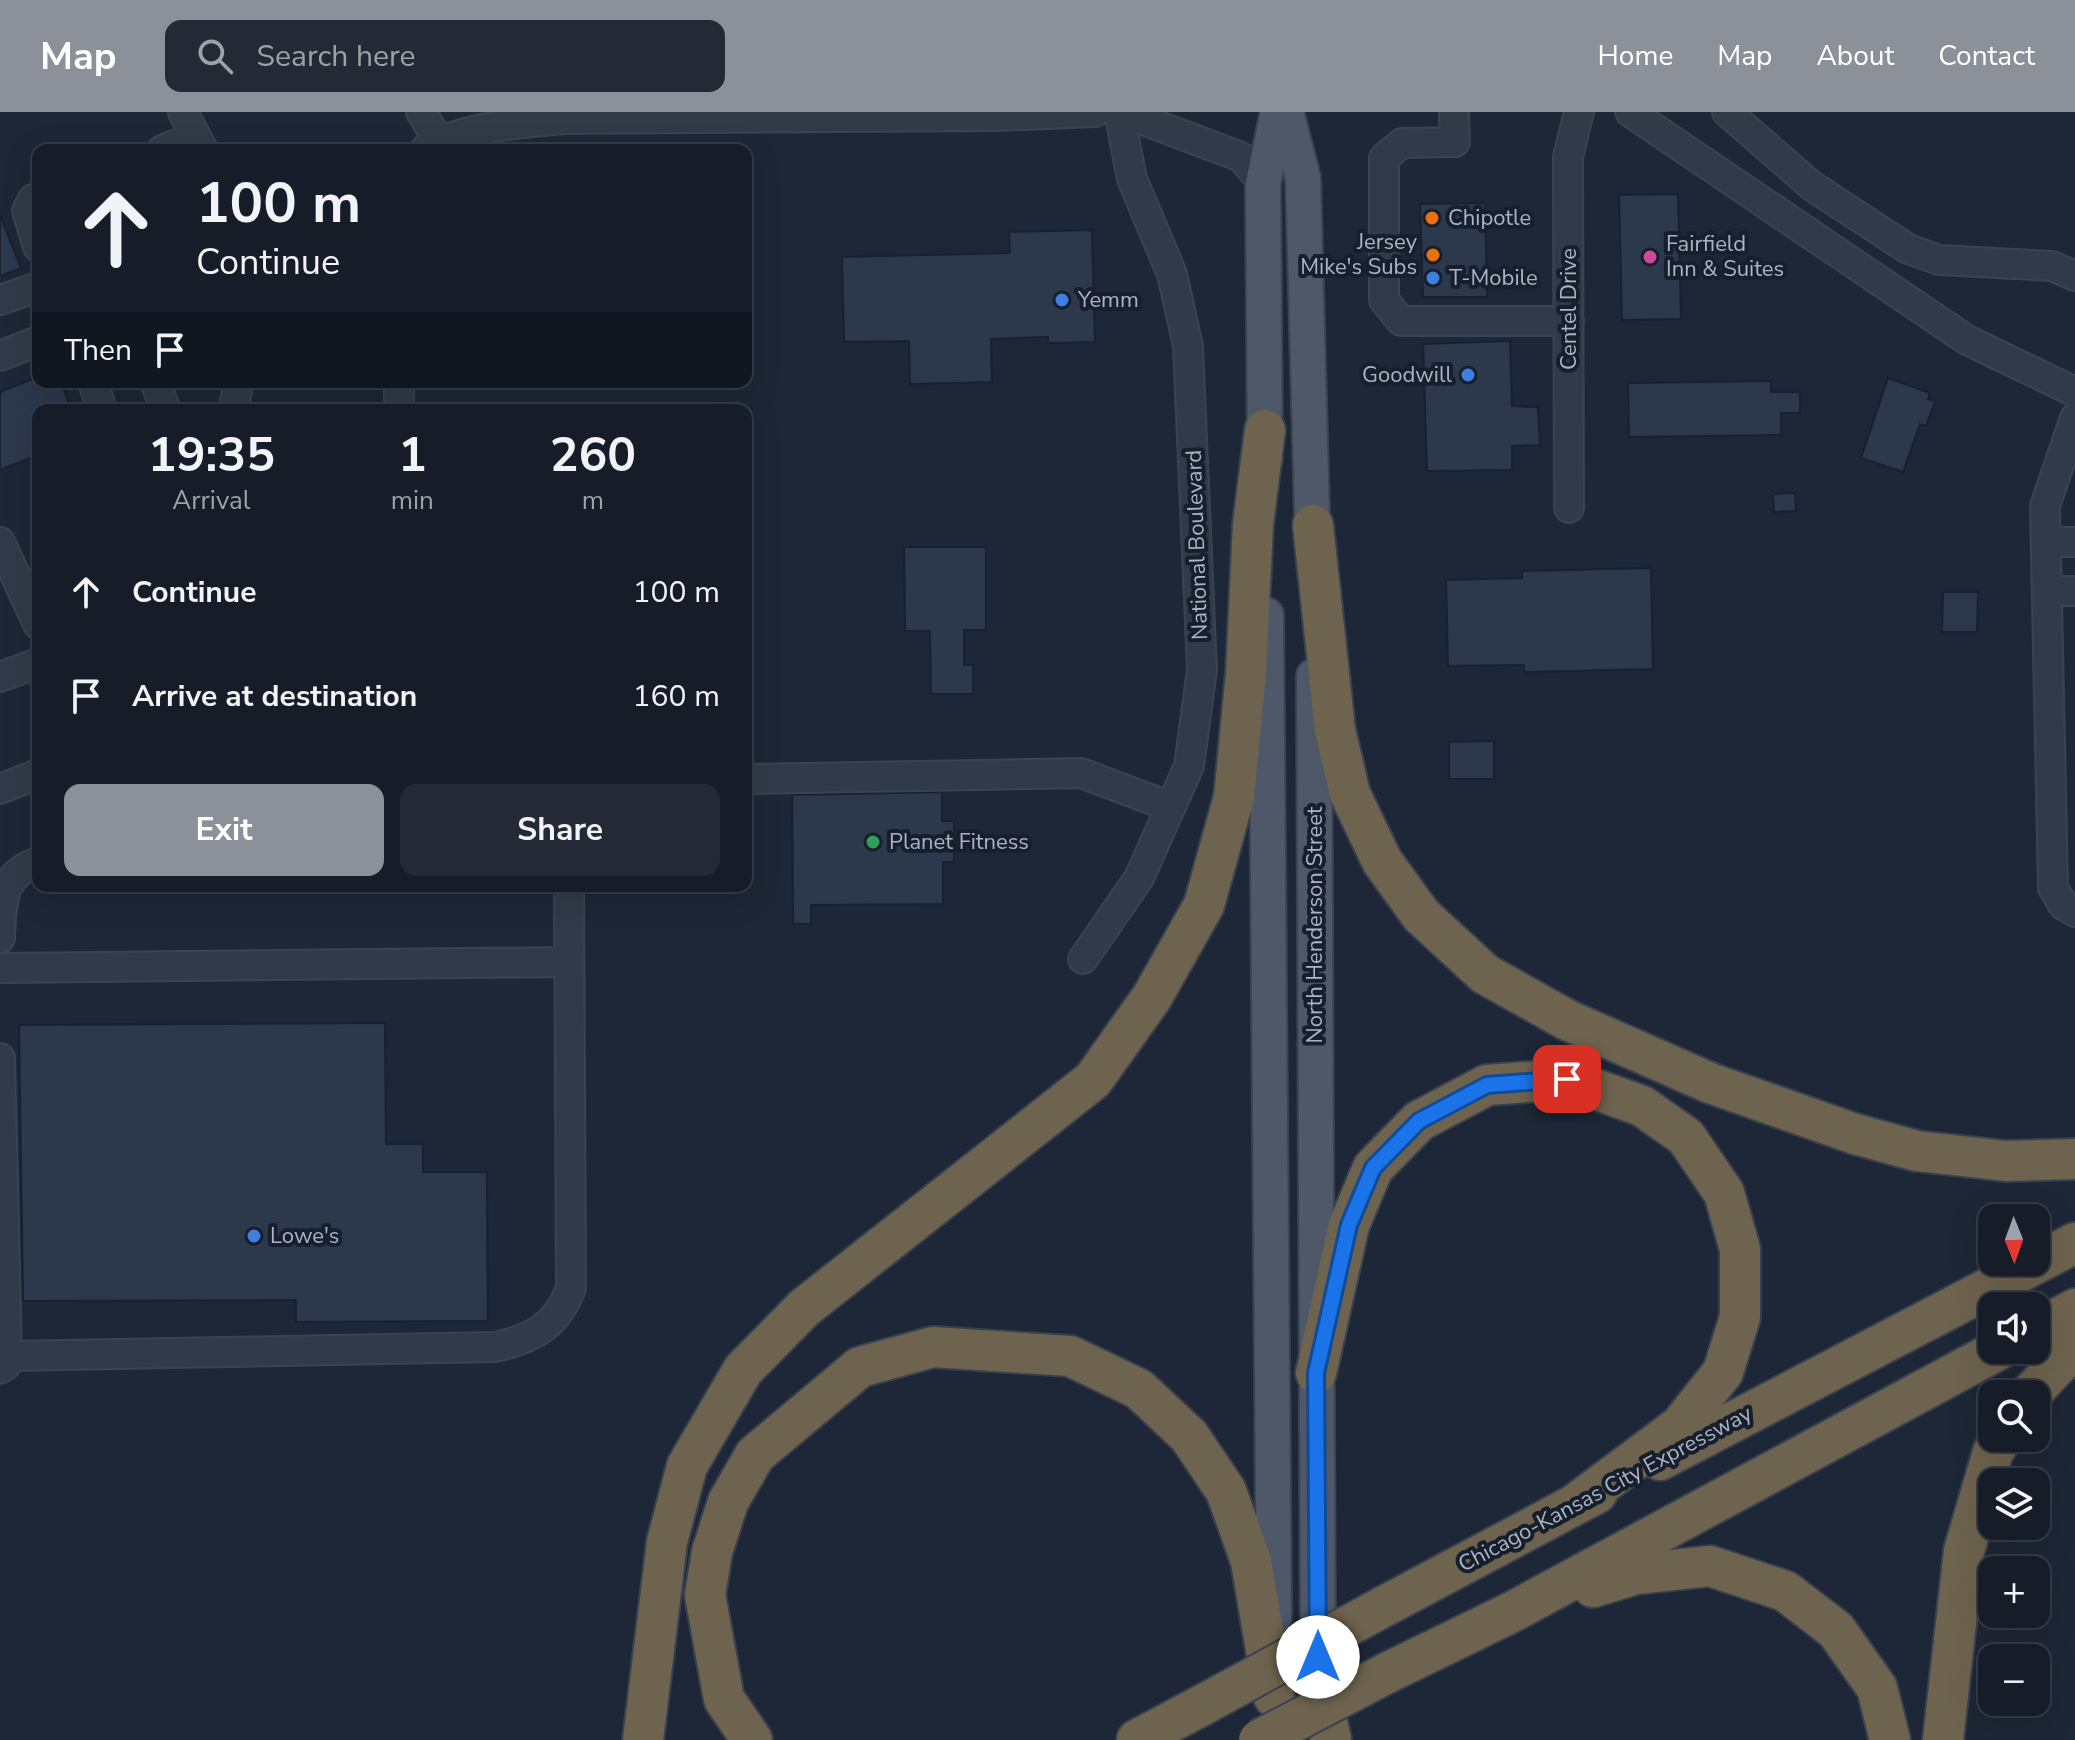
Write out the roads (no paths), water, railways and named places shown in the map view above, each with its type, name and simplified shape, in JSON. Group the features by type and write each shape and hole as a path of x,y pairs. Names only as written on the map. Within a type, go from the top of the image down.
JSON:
{"highway":[{"path":"643,1740 667,1542 687,1466 743,1370 804,1308 1093,1080 1152,997 1204,905 1234,797 1246,673 1253,524 1265,430"},
{"path":"1313,525 1335,730 1350,794 1382,861 1421,915 1485,974 1567,1020 1696,1077 1855,1134 1917,1151 1976,1158 2006,1161 2075,1159"},
{"path":"1316,1373 1349,1225 1373,1168 1419,1121 1487,1085 1567,1079 1642,1106 1686,1137 1724,1193 1740,1249 1740,1317 1723,1372 1680,1426 1574,1505"},
{"name":"Chicago-Kansas City Expressway","path":"1137,1740 1574,1505 2075,1243"},
{"path":"2050,1322 2075,1309"},
{"path":"752,1740 724,1699 705,1595 712,1552 728,1502 755,1455 860,1367 933,1347 1070,1356 1139,1389 1189,1436 1226,1491 1251,1561 1274,1697"},
{"path":"2043,1380 2075,1347"},
{"path":"1259,1740 1512,1612 1978,1361"},
{"path":"1943,1740 1964,1551 1993,1452"},
{"path":"1512,1612 1636,1574 1710,1566 1785,1591 1836,1630 1877,1688 1890,1740"},
{"path":"1318,1683 1331,1740"}],"main road":[{"name":"North Henderson Street","path":"1274,1740 1263,183 1278,112"},
{"name":"North Henderson Street","path":"1286,112 1303,178 1313,525 1319,1740"}],"street":[{"path":"421,112 431,144"},
{"path":"439,144 498,126 562,119 1095,112"},
{"path":"1120,112 1241,157 1263,183"},
{"name":"National Boulevard","path":"1083,959 1139,878 1189,766 1202,670 1188,346 1172,274 1132,179 1120,112"},
{"path":"1454,112 1455,142 1402,143 1384,158 1384,300 1401,321 1569,321"},
{"name":"Centel Drive","path":"1569,508 1568,157 1579,112"},
{"path":"1630,112 1967,340 2075,392"},
{"path":"1727,112 1812,186 1908,249 1939,260 2052,266 2075,276"},
{"path":"173,144 193,133"},
{"path":"32,201 27,211 32,227"},
{"path":"0,300 32,289"},
{"path":"0,356 32,343"},
{"path":"2075,418 2045,506 2046,542 2061,591 2064,862 2053,888 2063,905 2075,912"},
{"path":"2046,542 2075,542"},
{"path":"4,557 32,612"},
{"path":"0,677 32,665"},
{"path":"752,779 1081,773 1171,807"},
{"path":"0,789 32,776"},
{"path":"0,938 3,890 20,868 32,864"},
{"path":"0,1058 3,1362 495,1347 529,1339 563,1310 571,1288 569,892"},
{"path":"0,968 569,962"}],"place":[{"name":"Chipotle","path":"1432,218"},
{"name":"Jersey Mike's Subs","path":"1433,255"},
{"name":"Fairfield Inn & Suites","path":"1650,257"},
{"name":"T-Mobile","path":"1433,278"},
{"name":"Yemm","path":"1062,300"},
{"name":"Goodwill","path":"1468,375"},
{"name":"Planet Fitness","path":"873,842"},
{"name":"Lowe's","path":"254,1236"}]}
